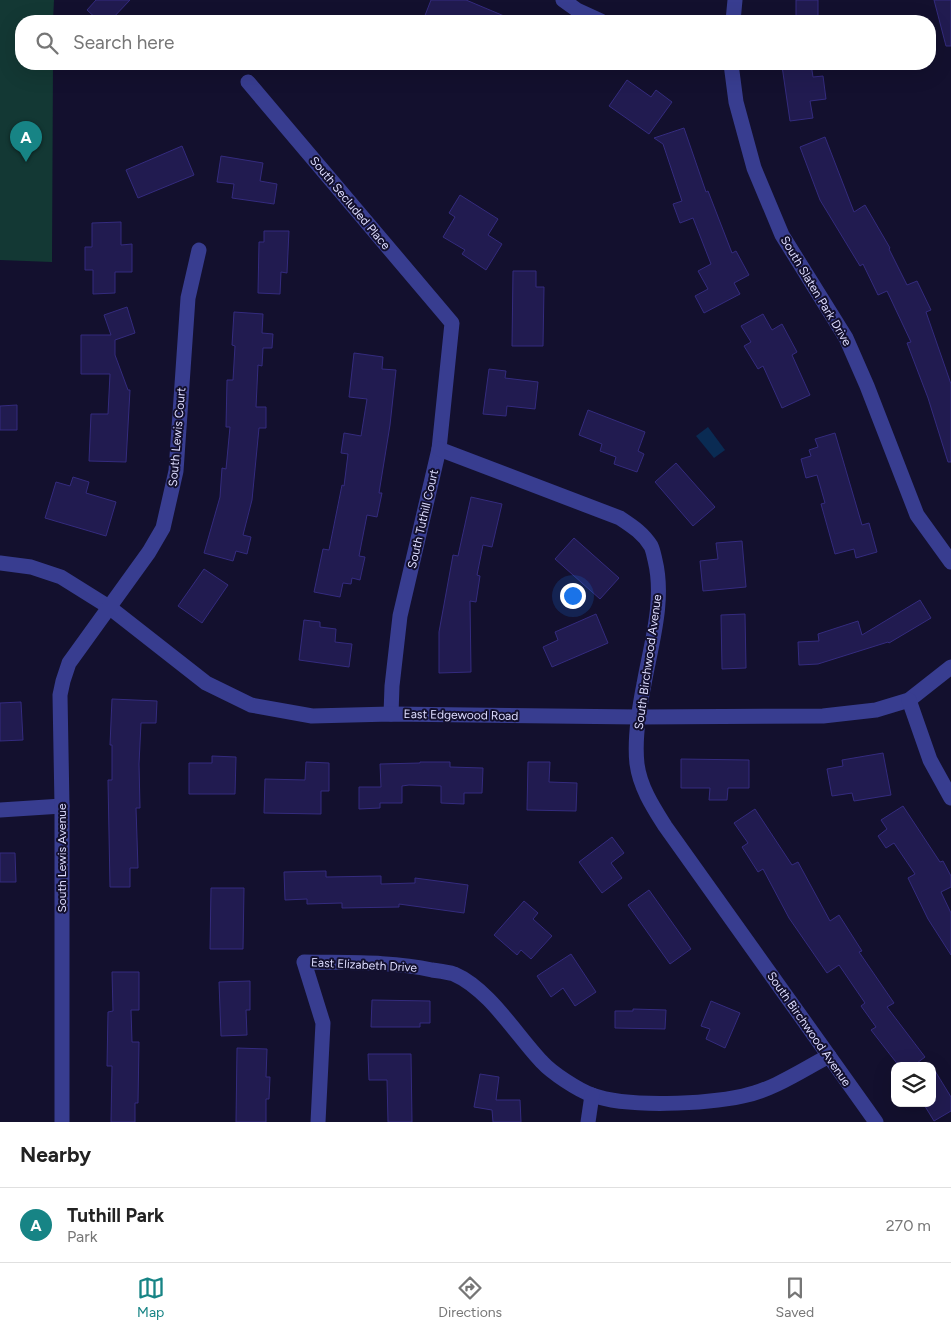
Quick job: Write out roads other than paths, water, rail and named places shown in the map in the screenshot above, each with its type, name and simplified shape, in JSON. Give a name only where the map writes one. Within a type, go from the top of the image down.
[{"type":"street","points":[[563,0],[588,15]]},
{"type":"street","points":[[733,15],[735,0]]},
{"type":"street","name":"South Slaten Park Drive","points":[[733,70],[736,102],[754,168],[782,235],[846,338],[867,386],[916,515],[951,562]]},
{"type":"street","name":"South Secluded Place","points":[[248,82],[452,323]]},
{"type":"street","name":"South Lewis Court","points":[[109,607],[149,552],[162,528],[170,499],[176,471],[188,298],[198,250]]},
{"type":"street","name":"South Tuthill Court","points":[[391,714],[392,686],[400,616],[439,449],[452,323]]},
{"type":"street","name":"South Birchwood Avenue","points":[[439,449],[620,518],[639,530],[652,547],[659,576],[658,607],[639,717],[637,764],[642,783],[651,804],[665,826],[876,1122]]},
{"type":"street","name":"East Edgewood Road","points":[[0,563],[31,567],[62,577],[109,607],[206,683],[251,705],[312,716],[391,714],[639,717],[823,716],[876,710],[909,700],[951,667]]},
{"type":"street","name":"South Lewis Avenue","points":[[62,1122],[60,695],[62,681],[70,663],[109,607]]},
{"type":"street","points":[[909,700],[930,760],[951,798]]},
{"type":"street","points":[[0,810],[62,806]]},
{"type":"street","name":"East Elizabeth Drive","points":[[318,1122],[323,1023],[304,962],[408,965],[454,974],[476,988],[497,1008],[543,1064],[592,1095],[627,1102],[667,1103],[744,1096],[775,1084],[829,1056]]},
{"type":"street","points":[[588,1122],[592,1095]]},
{"type":"water","points":[[708,427],[725,450],[714,458],[696,436]]},
{"type":"place","name":"Tuthill Park","points":[[26,162]]}]
